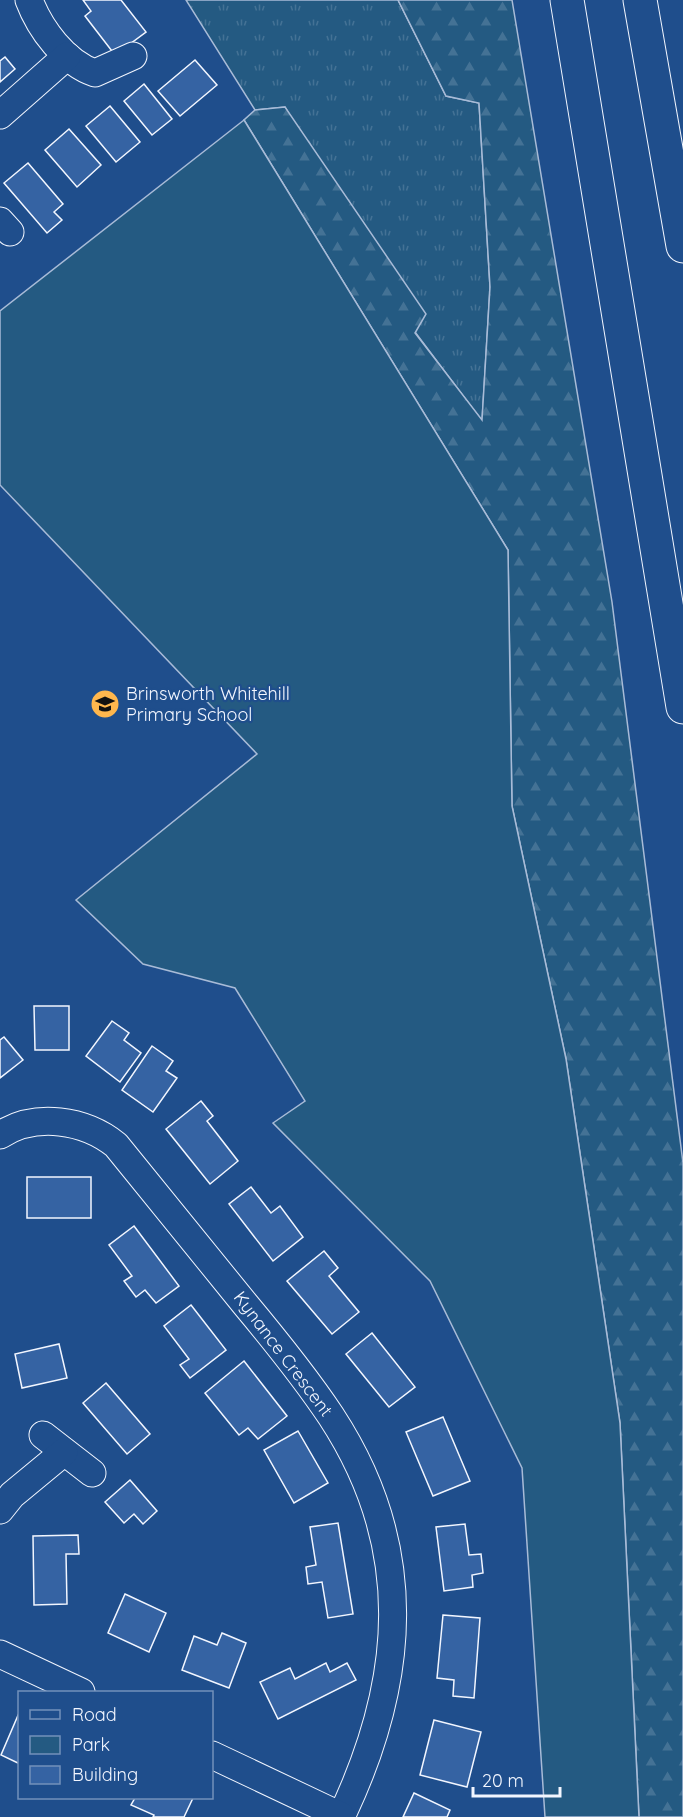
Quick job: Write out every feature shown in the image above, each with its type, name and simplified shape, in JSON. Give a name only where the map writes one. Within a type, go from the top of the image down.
[{"type":"highway","points":[[567,0],[683,707]]},
{"type":"highway","points":[[640,0],[683,246]]},
{"type":"street","points":[[30,0],[36,18],[67,56],[81,68],[95,73],[133,56]]},
{"type":"street","points":[[0,115],[67,56]]},
{"type":"street","name":"Kynance Crescent","points":[[0,1135],[26,1125],[47,1121],[86,1126],[102,1134],[116,1146],[293,1362],[332,1417],[362,1471],[391,1567],[394,1622],[388,1678],[376,1729],[361,1773],[341,1817]]},
{"type":"street","points":[[42,1435],[92,1473]]},
{"type":"street","points":[[0,1510],[12,1495],[64,1452]]},
{"type":"street","points":[[0,1654],[79,1691]]},
{"type":"street","points":[[213,1755],[341,1817]]},
{"type":"green space","points":[[186,0],[398,0],[446,96],[479,103],[490,287],[482,421],[415,332],[285,107],[255,110]]},
{"type":"green space","points":[[398,0],[512,0],[612,602],[683,1163],[683,1817],[639,1817],[620,1423],[566,1059],[512,806],[508,550],[244,120],[255,110],[285,107],[426,314],[415,333],[482,420],[490,287],[479,103],[446,96]]},
{"type":"green space","points":[[244,120],[508,550],[512,806],[566,1059],[620,1423],[639,1817],[545,1817],[522,1468],[430,1281],[273,1123],[305,1101],[235,988],[143,964],[76,900],[257,754],[0,485],[0,311]]},
{"type":"building","points":[[83,0],[121,0],[146,32],[115,55],[85,16],[91,11]]},
{"type":"building","points":[[5,57],[15,69],[0,82],[0,61]]},
{"type":"building","points":[[195,60],[217,85],[180,116],[158,91]]},
{"type":"building","points":[[144,84],[172,119],[152,135],[124,101]]},
{"type":"building","points":[[110,106],[140,142],[116,162],[86,126]]},
{"type":"building","points":[[69,129],[101,165],[77,187],[45,150]]},
{"type":"building","points":[[28,163],[63,204],[54,212],[62,220],[47,233],[4,183]]},
{"type":"building","points":[[34,1006],[69,1006],[69,1050],[35,1050]]},
{"type":"building","points":[[112,1021],[129,1033],[124,1040],[141,1053],[120,1082],[86,1056]]},
{"type":"building","points":[[4,1037],[23,1060],[0,1078],[0,1040]]},
{"type":"building","points":[[152,1046],[173,1061],[166,1071],[177,1078],[153,1112],[122,1090]]},
{"type":"building","points":[[201,1101],[213,1116],[207,1121],[238,1161],[210,1184],[166,1129]]},
{"type":"building","points":[[27,1177],[91,1177],[91,1218],[27,1218]]},
{"type":"building","points":[[251,1187],[271,1213],[280,1206],[303,1237],[273,1261],[229,1204]]},
{"type":"building","points":[[134,1226],[179,1286],[156,1303],[145,1290],[136,1297],[124,1281],[132,1276],[109,1245]]},
{"type":"building","points":[[324,1251],[338,1268],[329,1276],[359,1312],[332,1334],[287,1281]]},
{"type":"building","points":[[191,1305],[226,1350],[190,1378],[180,1365],[189,1359],[164,1326]]},
{"type":"building","points":[[372,1333],[415,1387],[389,1407],[346,1354]]},
{"type":"building","points":[[59,1344],[67,1378],[22,1388],[15,1354]]},
{"type":"building","points":[[244,1361],[287,1416],[258,1439],[248,1428],[239,1435],[205,1393]]},
{"type":"building","points":[[106,1383],[150,1434],[127,1454],[83,1403]]},
{"type":"building","points":[[443,1417],[470,1481],[433,1496],[406,1432]]},
{"type":"building","points":[[298,1431],[328,1483],[294,1503],[264,1450]]},
{"type":"building","points":[[130,1480],[157,1511],[143,1524],[134,1514],[124,1523],[105,1502]]},
{"type":"building","points":[[338,1523],[353,1614],[328,1618],[322,1582],[308,1584],[306,1567],[316,1565],[310,1527]]},
{"type":"building","points":[[465,1524],[469,1555],[481,1554],[483,1573],[472,1575],[473,1587],[444,1591],[436,1527]]},
{"type":"building","points":[[78,1535],[79,1554],[66,1554],[67,1604],[34,1605],[33,1536]]},
{"type":"building","points":[[125,1594],[166,1613],[149,1652],[108,1633]]},
{"type":"building","points":[[443,1615],[480,1618],[474,1698],[453,1696],[454,1680],[437,1678]]},
{"type":"building","points":[[222,1633],[246,1643],[229,1688],[182,1670],[194,1636],[217,1645]]},
{"type":"building","points":[[326,1663],[330,1672],[347,1663],[356,1680],[278,1719],[260,1682],[290,1668],[295,1679]]},
{"type":"building","points":[[18,1715],[18,1763],[1,1755]]},
{"type":"building","points":[[434,1720],[481,1732],[467,1787],[420,1775]]},
{"type":"building","points":[[414,1793],[450,1810],[447,1817],[403,1817]]},
{"type":"building","points":[[134,1799],[193,1799],[184,1817],[153,1817],[154,1815],[131,1805]]},
{"type":"place","name":"Brinsworth Whitehill Primary School","points":[[105,704]]}]
